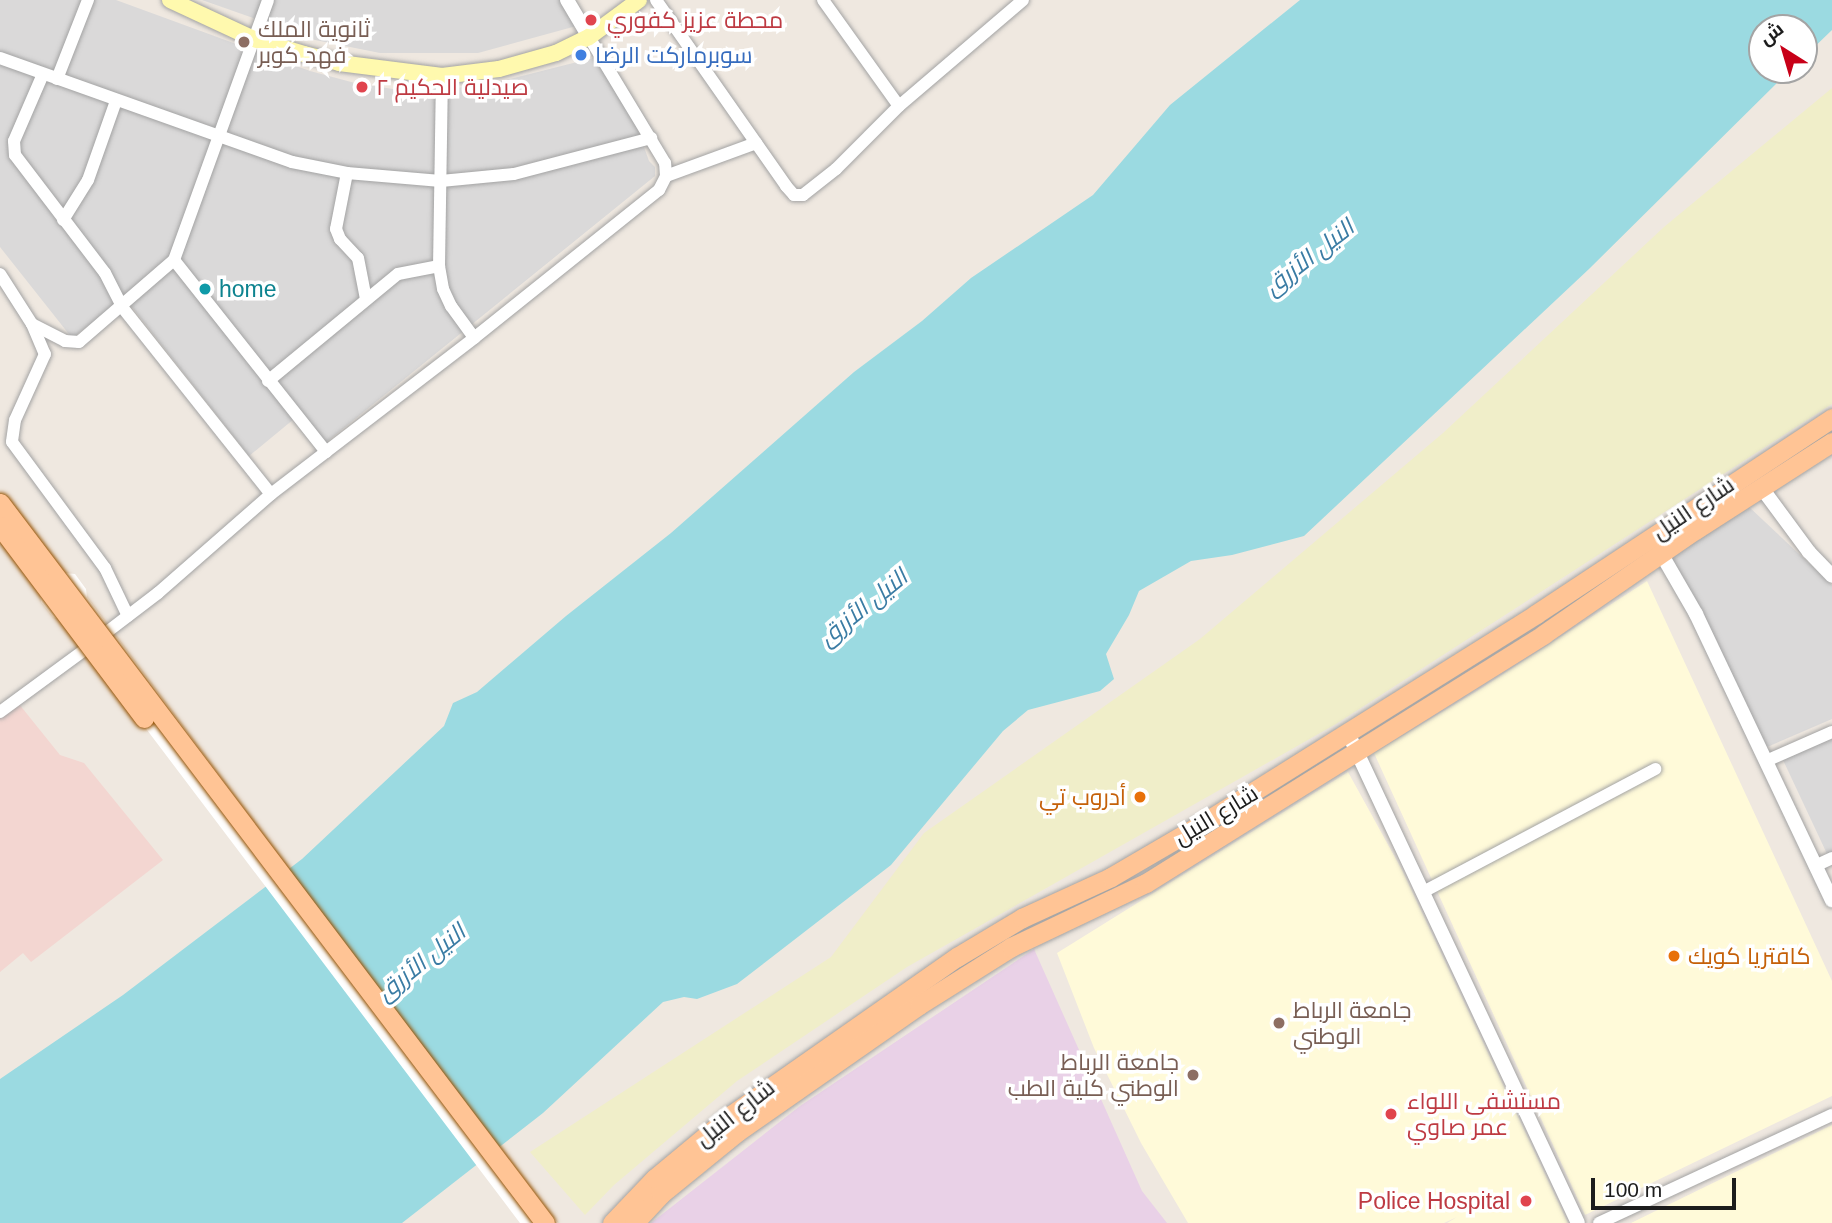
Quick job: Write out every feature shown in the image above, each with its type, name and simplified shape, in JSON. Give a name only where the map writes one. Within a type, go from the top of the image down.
[{"type":"main road","points":[[170,0],[254,39],[339,62],[442,76],[519,65],[556,53],[589,37],[639,0]]},
{"type":"main road","name":"شارع النيل","points":[[612,1223],[645,1187],[731,1115],[948,963],[1022,918],[1111,877],[1348,733],[1536,614],[1832,418]]},
{"type":"main road","name":"شارع النيل","points":[[634,1223],[661,1194],[737,1132],[919,1005],[1011,947],[1146,883],[1544,634],[1832,442]]},
{"type":"main road","points":[[0,503],[545,1223]]},
{"type":"main road","points":[[0,526],[531,1223]]},
{"type":"street","points":[[57,79],[88,0]]},
{"type":"street","points":[[32,324],[65,341],[79,342],[174,260],[221,138],[268,0]]},
{"type":"street","points":[[107,632],[271,494],[474,338],[645,204],[659,190],[666,176],[664,163],[567,0]]},
{"type":"street","points":[[656,0],[794,195],[803,195],[836,169],[899,106],[1023,0]]},
{"type":"street","points":[[823,0],[899,106]]},
{"type":"street","points":[[0,58],[292,162],[347,173],[441,181],[514,174],[651,138]]},
{"type":"street","points":[[43,74],[12,148],[105,272],[122,307],[271,494]]},
{"type":"street","points":[[442,76],[439,266],[443,289],[451,306],[474,338]]},
{"type":"street","points":[[64,220],[88,180],[116,101]]},
{"type":"street","points":[[666,176],[756,143]]},
{"type":"street","points":[[347,173],[336,229],[340,239],[358,258],[366,299]]},
{"type":"street","points":[[174,260],[326,452]]},
{"type":"street","points":[[268,381],[398,274],[439,266]]},
{"type":"street","points":[[0,274],[32,324],[45,354],[15,420],[12,442],[104,568],[128,616]]},
{"type":"street","points":[[1761,487],[1809,552],[1832,576]]},
{"type":"street","points":[[1662,555],[1696,614],[1832,900]]},
{"type":"street","points":[[0,712],[83,651]]},
{"type":"street","points":[[1766,761],[1832,732]]},
{"type":"street","points":[[1348,733],[1578,1223]]},
{"type":"street","points":[[1423,892],[1655,769]]},
{"type":"street","points":[[1815,866],[1832,858]]},
{"type":"street","points":[[1599,1223],[1832,1115]]},
{"type":"shaded area","points":[[0,0],[116,0],[310,71],[355,83],[418,93],[494,83],[597,57],[636,125],[649,161],[655,167],[655,176],[324,444],[300,414],[249,456],[125,298],[72,338],[0,247]]},
{"type":"shaded area","points":[[202,0],[565,0],[580,25],[478,53],[380,53],[315,40]]},
{"type":"shaded area","points":[[1832,88],[1832,404],[1336,724],[907,967],[737,1081],[614,1185],[585,1215],[530,1152],[831,957],[924,833],[1200,639],[1443,433],[1664,227]]},
{"type":"shaded area","points":[[1747,505],[1832,585],[1832,719],[1767,747],[1666,562]]},
{"type":"shaded area","points":[[1647,581],[1832,981],[1832,1096],[1585,1215],[1374,753],[1477,691]]},
{"type":"shaded area","points":[[19,704],[60,755],[84,763],[163,860],[31,962],[23,953],[0,972],[0,718]]},
{"type":"shaded area","points":[[1832,738],[1832,854],[1828,856],[1783,760]]},
{"type":"shaded area","name":"جامعة الرباط الوطني","points":[[1348,772],[1402,870],[1568,1223],[1447,1223],[1457,1217],[1444,1223],[1188,1223],[1141,1143],[1094,1048],[1057,953]]},
{"type":"shaded area","points":[[1034,949],[1142,1191],[1167,1223],[651,1223],[800,1106]]},
{"type":"shaded area","points":[[1832,1125],[1832,1223],[1631,1223]]},
{"type":"water","name":"النيل الأزرق","points":[[1300,0],[1832,0],[1832,30],[1818,44],[1818,14],[1748,14],[1748,84],[1776,84],[1589,269],[1304,536],[1232,555],[1191,561],[1139,591],[1129,615],[1106,654],[1114,679],[1100,691],[1028,710],[1003,731],[891,865],[737,984],[697,999],[684,997],[663,1002],[543,1113],[402,1223],[0,1223],[0,1079],[123,995],[302,859],[444,726],[453,703],[477,692],[566,616],[671,533],[854,372],[922,321],[971,278],[1093,195],[1170,105]]},
{"type":"pier","points":[[65,573],[75,574],[86,589],[87,597],[348,949],[558,1223],[520,1223],[141,722],[59,619],[53,617],[41,602],[40,592]]},
{"type":"place","name":"محطة عزيز كفوري","points":[[591,20]]},
{"type":"place","name":"ثانوية الملك فهد كوبر","points":[[244,42]]},
{"type":"place","name":"سوبرماركت الرضا","points":[[581,55]]},
{"type":"place","name":"صيدلية الحكيم ٢","points":[[362,87]]},
{"type":"place","name":"home","points":[[205,289]]},
{"type":"place","name":"أدروب تي","points":[[1140,797]]},
{"type":"place","name":"كافتريا كويك","points":[[1674,956]]},
{"type":"place","name":"جامعة الرباط الوطني","points":[[1279,1023]]},
{"type":"place","name":"جامعة الرباط الوطني كلية الطب","points":[[1193,1075]]},
{"type":"place","name":"مستشفى اللواء عمر صاوي","points":[[1391,1114]]},
{"type":"place","name":"Police Hospital","points":[[1526,1201]]}]
